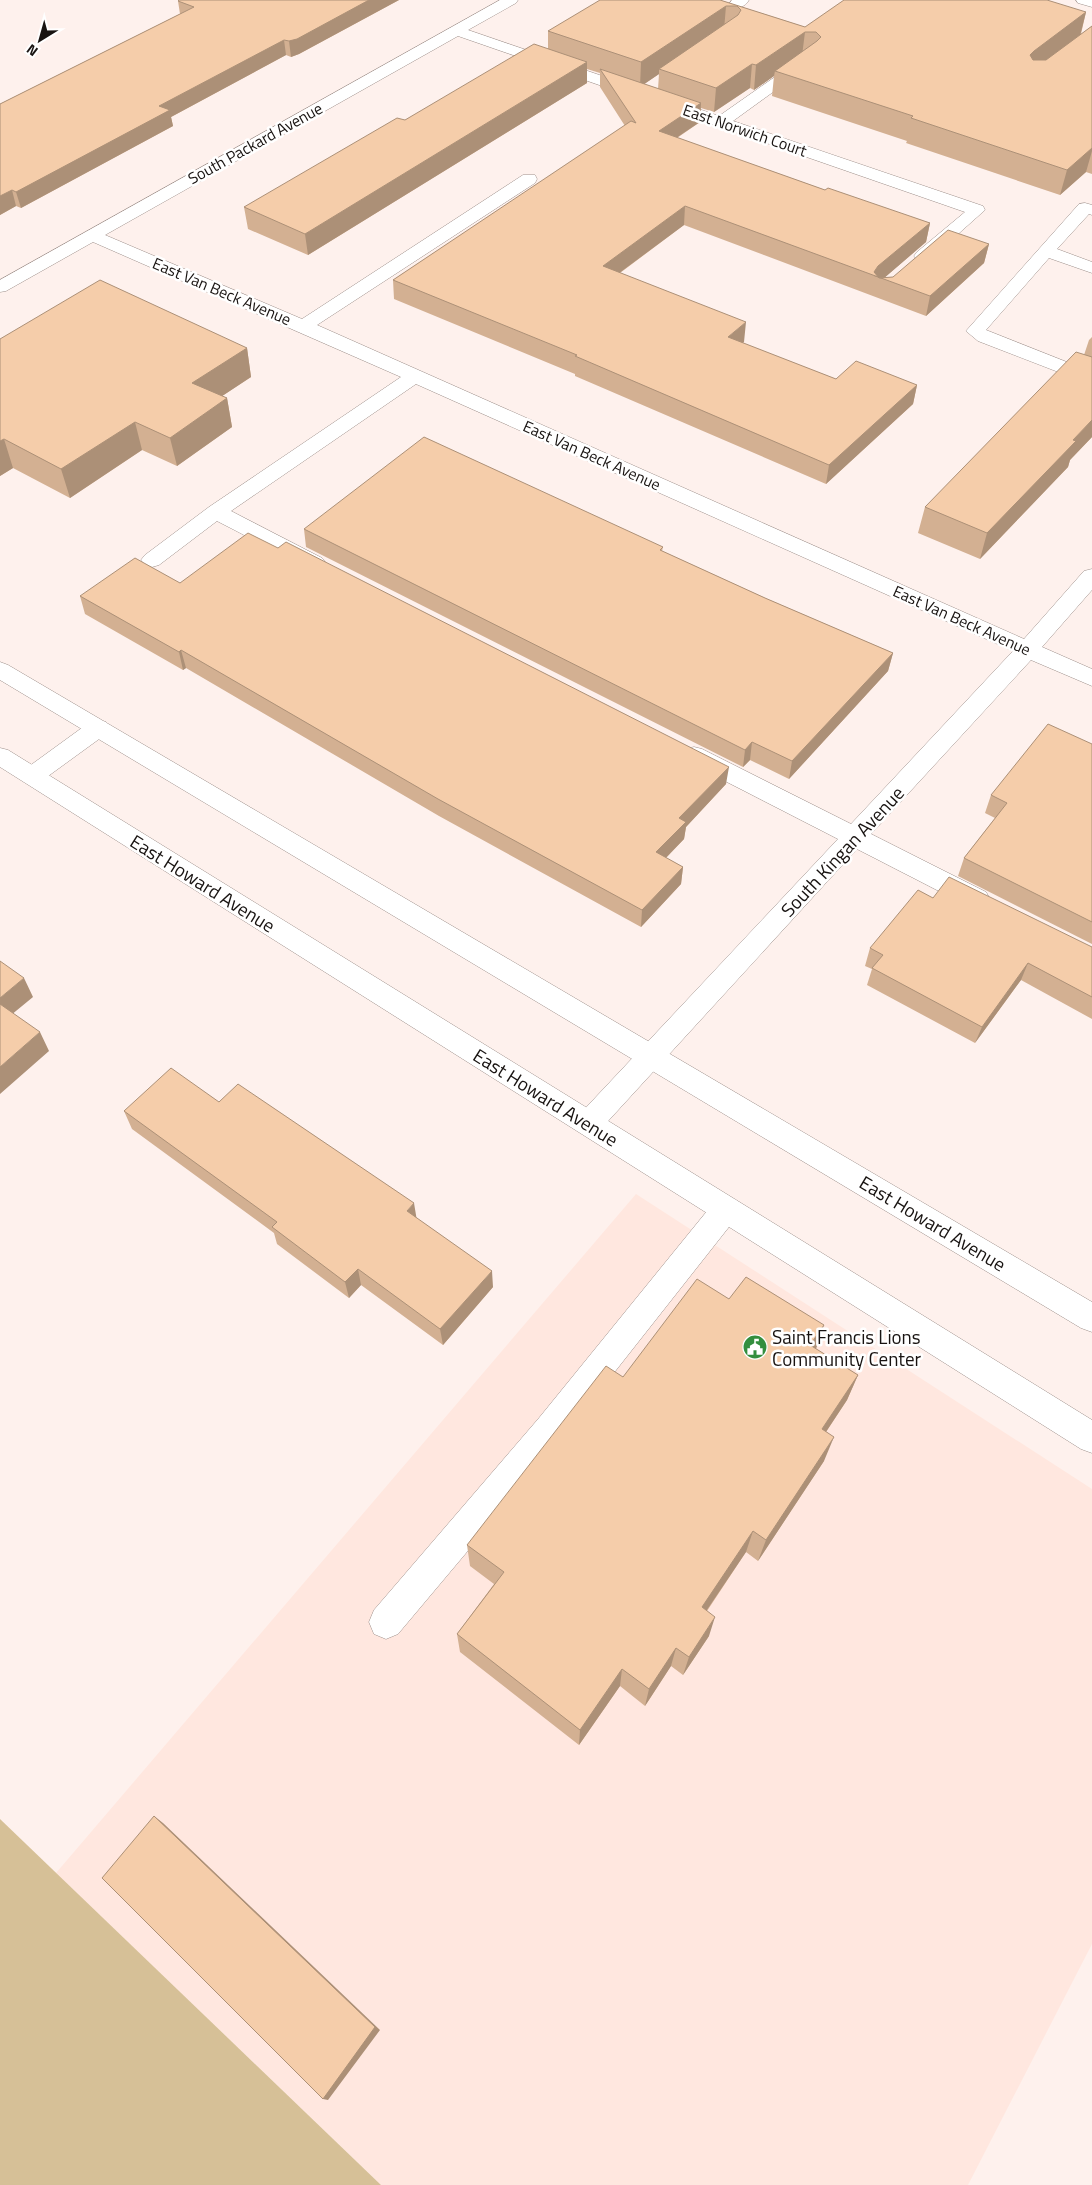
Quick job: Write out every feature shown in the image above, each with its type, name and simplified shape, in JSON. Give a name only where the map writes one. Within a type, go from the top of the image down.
[{"type":"street","name":"South Packard Avenue","points":[[0,287],[91,234],[511,0]]},
{"type":"street","points":[[1083,0],[1092,3]]},
{"type":"street","name":"East Norwich Court","points":[[457,31],[977,210],[911,266]]},
{"type":"street","points":[[721,122],[808,61]]},
{"type":"street","points":[[642,95],[658,84]]},
{"type":"street","points":[[303,326],[529,179]]},
{"type":"street","points":[[1092,210],[1086,208],[976,331],[985,337],[1092,379]]},
{"type":"street","name":"East Van Beck Avenue","points":[[91,234],[303,326],[1092,678]]},
{"type":"street","points":[[1048,252],[1092,268]]},
{"type":"street","points":[[152,560],[216,512],[415,376]]},
{"type":"street","points":[[216,512],[331,570]]},
{"type":"street","name":"South Kingan Avenue","points":[[589,1123],[1028,650],[1092,576]]},
{"type":"street","name":"East Howard Avenue","points":[[0,670],[652,1055],[1092,1318]]},
{"type":"street","points":[[32,776],[98,728]]},
{"type":"street","points":[[673,745],[997,910]]},
{"type":"street","name":"East Howard Avenue","points":[[0,756],[1092,1438]]},
{"type":"street","points":[[386,1622],[550,1429],[726,1209]]},
{"type":"shaded area","points":[[636,1194],[1092,1489],[1092,1944],[968,2185],[381,2185],[56,1873]]},
{"type":"shaded area","points":[[0,1819],[381,2185],[0,2185]]},
{"type":"building","points":[[179,0],[369,0],[297,39],[284,40],[159,106],[170,110],[16,192],[12,190],[0,196],[0,104],[194,7]]},
{"type":"building","points":[[600,0],[720,0],[805,27],[844,0],[1047,0],[1086,12],[1034,51],[1030,55],[1033,60],[1046,60],[1092,26],[1092,148],[1067,170],[911,118],[913,116],[775,71],[817,41],[821,37],[816,32],[805,32],[756,65],[752,64],[716,88],[659,69],[738,15],[741,10],[737,6],[726,6],[641,62],[548,31]]},
{"type":"building","points":[[534,44],[587,62],[305,234],[244,207],[397,118],[405,120]]},
{"type":"building","points":[[600,69],[701,103],[659,131],[825,190],[828,188],[930,223],[878,266],[874,272],[878,277],[685,206],[603,266],[746,322],[728,337],[836,379],[856,361],[917,385],[829,465],[575,356],[577,355],[393,280],[631,121],[636,123]]},
{"type":"building","points":[[948,230],[989,244],[930,296],[881,278],[893,277]]},
{"type":"building","points":[[100,280],[247,348],[192,383],[227,398],[170,438],[135,422],[61,469],[4,439],[0,441],[0,339]]},
{"type":"building","points":[[1076,352],[1092,357],[1092,420],[1073,440],[1076,441],[987,533],[925,507]]},
{"type":"building","points":[[424,437],[663,547],[660,550],[893,653],[792,761],[752,742],[745,750],[304,529]]},
{"type":"building","points":[[248,533],[278,548],[286,542],[729,767],[679,818],[686,822],[656,852],[683,867],[642,910],[438,799],[181,650],[179,652],[80,596],[135,558],[180,583]]},
{"type":"building","points":[[1048,724],[1092,744],[1092,922],[964,858],[1007,803],[991,795]]},
{"type":"building","points":[[949,877],[1092,947],[1092,997],[1028,963],[982,1027],[872,968],[883,955],[870,948],[918,890],[933,898]]},
{"type":"building","points":[[0,961],[24,978],[0,998]]},
{"type":"building","points":[[0,1004],[40,1032],[0,1067]]},
{"type":"building","points":[[171,1068],[219,1102],[238,1084],[414,1203],[407,1211],[492,1271],[440,1329],[358,1269],[345,1282],[272,1227],[277,1222],[124,1111]]},
{"type":"building","points":[[746,1277],[824,1325],[810,1345],[858,1375],[822,1429],[834,1437],[766,1540],[753,1531],[702,1607],[715,1617],[689,1657],[676,1648],[649,1689],[622,1669],[580,1730],[457,1634],[504,1572],[467,1545],[606,1366],[623,1377],[697,1279],[729,1299]]},
{"type":"building","points":[[154,1816],[375,2027],[323,2099],[102,1878]]},
{"type":"place","name":"Saint Francis Lions Community Center","points":[[755,1347]]}]
